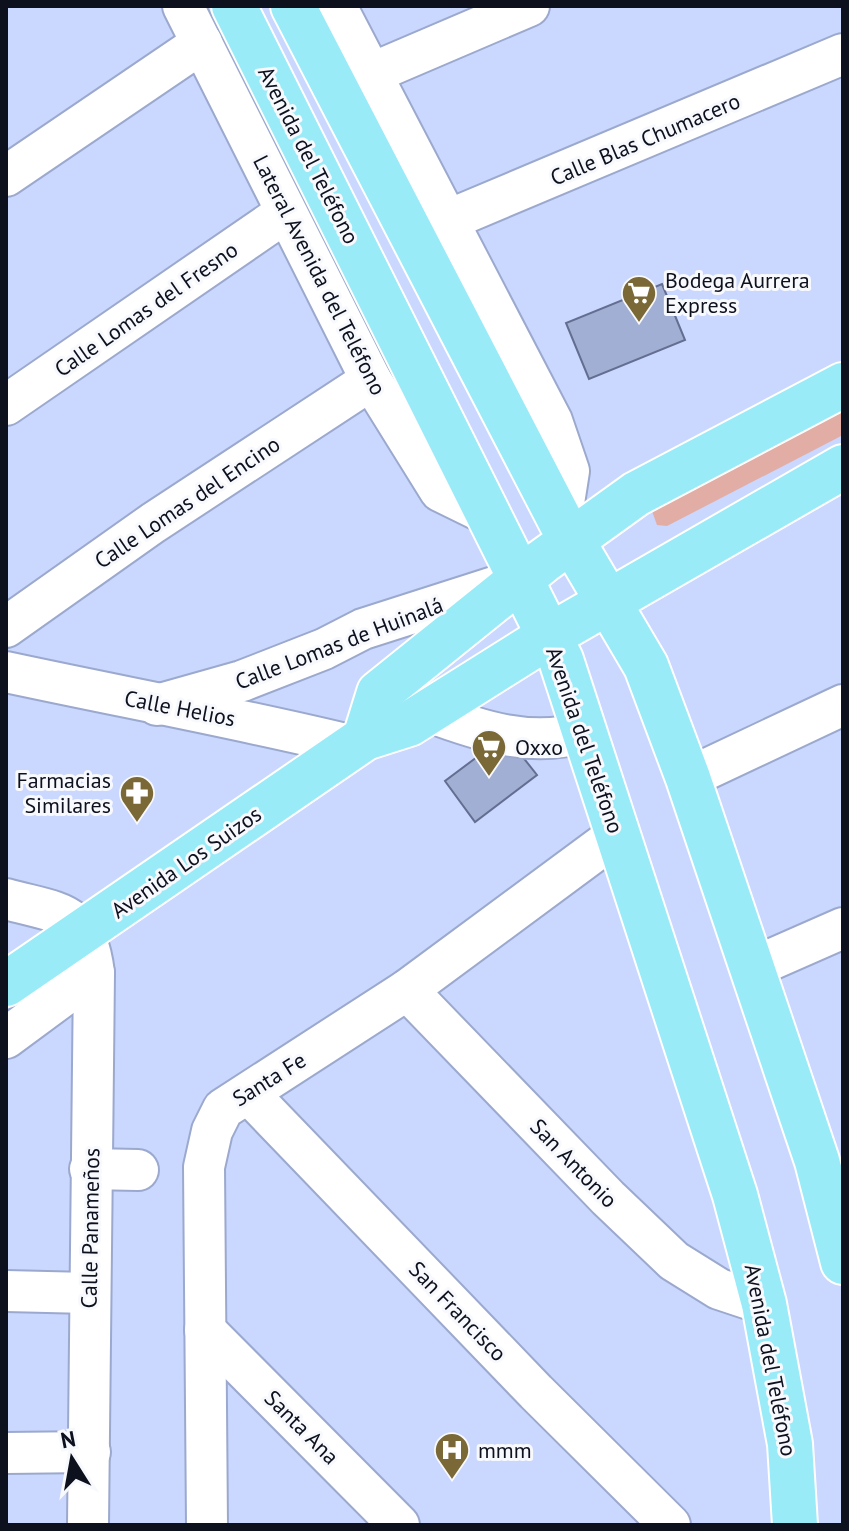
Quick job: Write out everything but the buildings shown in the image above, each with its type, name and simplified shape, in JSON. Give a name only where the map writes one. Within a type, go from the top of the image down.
[{"type":"main road","name":"Avenida del Teléfono","points":[[234,6],[489,515],[549,551],[579,619],[561,660],[735,1195],[764,1304],[790,1444],[795,1525]]},
{"type":"main road","name":"Avenida del Teléfono","points":[[316,10],[579,619],[646,666],[688,778],[752,968],[830,1157],[843,1262]]},
{"type":"main road","points":[[359,742],[379,693],[549,551],[636,494],[843,385]]},
{"type":"main road","name":"Avenida Los Suizos","points":[[6,984],[89,952],[359,742],[409,724],[579,619],[843,467]]},
{"type":"street","name":"Lateral Avenida del Teléfono","points":[[183,6],[371,380],[440,491],[489,515]]},
{"type":"street","points":[[370,74],[529,6]]},
{"type":"street","points":[[316,10],[370,74],[552,421],[569,471],[549,551]]},
{"type":"street","points":[[6,176],[202,43]]},
{"type":"street","name":"Calle Blas Chumacero","points":[[446,221],[843,54]]},
{"type":"street","points":[[251,140],[291,119]]},
{"type":"street","name":"Calle Lomas del Fresno","points":[[6,405],[285,213]]},
{"type":"street","name":"Calle Lomas del Encino","points":[[6,627],[153,523],[371,380]]},
{"type":"street","name":"Calle Lomas de Huinalá","points":[[157,705],[242,681],[324,649],[363,629],[549,551]]},
{"type":"street","name":"Calle Helios","points":[[6,672],[157,705],[359,742]]},
{"type":"street","points":[[688,778],[843,705]]},
{"type":"street","points":[[429,712],[479,731],[529,739],[561,739],[585,732]]},
{"type":"street","name":"Santa Fe","points":[[207,1525],[204,1167],[212,1131],[223,1109],[407,990],[618,834]]},
{"type":"street","points":[[6,899],[71,919],[89,952],[6,1038]]},
{"type":"street","points":[[752,968],[843,928]]},
{"type":"street","name":"Calle Panameños","points":[[88,1525],[89,952]]},
{"type":"street","name":"San Antonio","points":[[407,990],[608,1198],[674,1261],[719,1289],[764,1304]]},
{"type":"street","name":"San Francisco","points":[[249,1094],[524,1381],[670,1525]]},
{"type":"street","points":[[90,1169],[138,1170]]},
{"type":"street","points":[[6,1291],[88,1293]]},
{"type":"street","name":"Santa Ana","points":[[205,1330],[399,1525]]},
{"type":"street","points":[[6,1453],[90,1452]]},
{"type":"shaded area","points":[[843,408],[843,435],[667,526],[657,525],[652,511],[659,504]]},
{"type":"place","name":"Bodega Aurrera Express","points":[[639,324]]},
{"type":"place","name":"Oxxo","points":[[489,778]]},
{"type":"place","name":"Farmacias Similares","points":[[137,824]]},
{"type":"place","name":"mmm","points":[[452,1481]]}]
